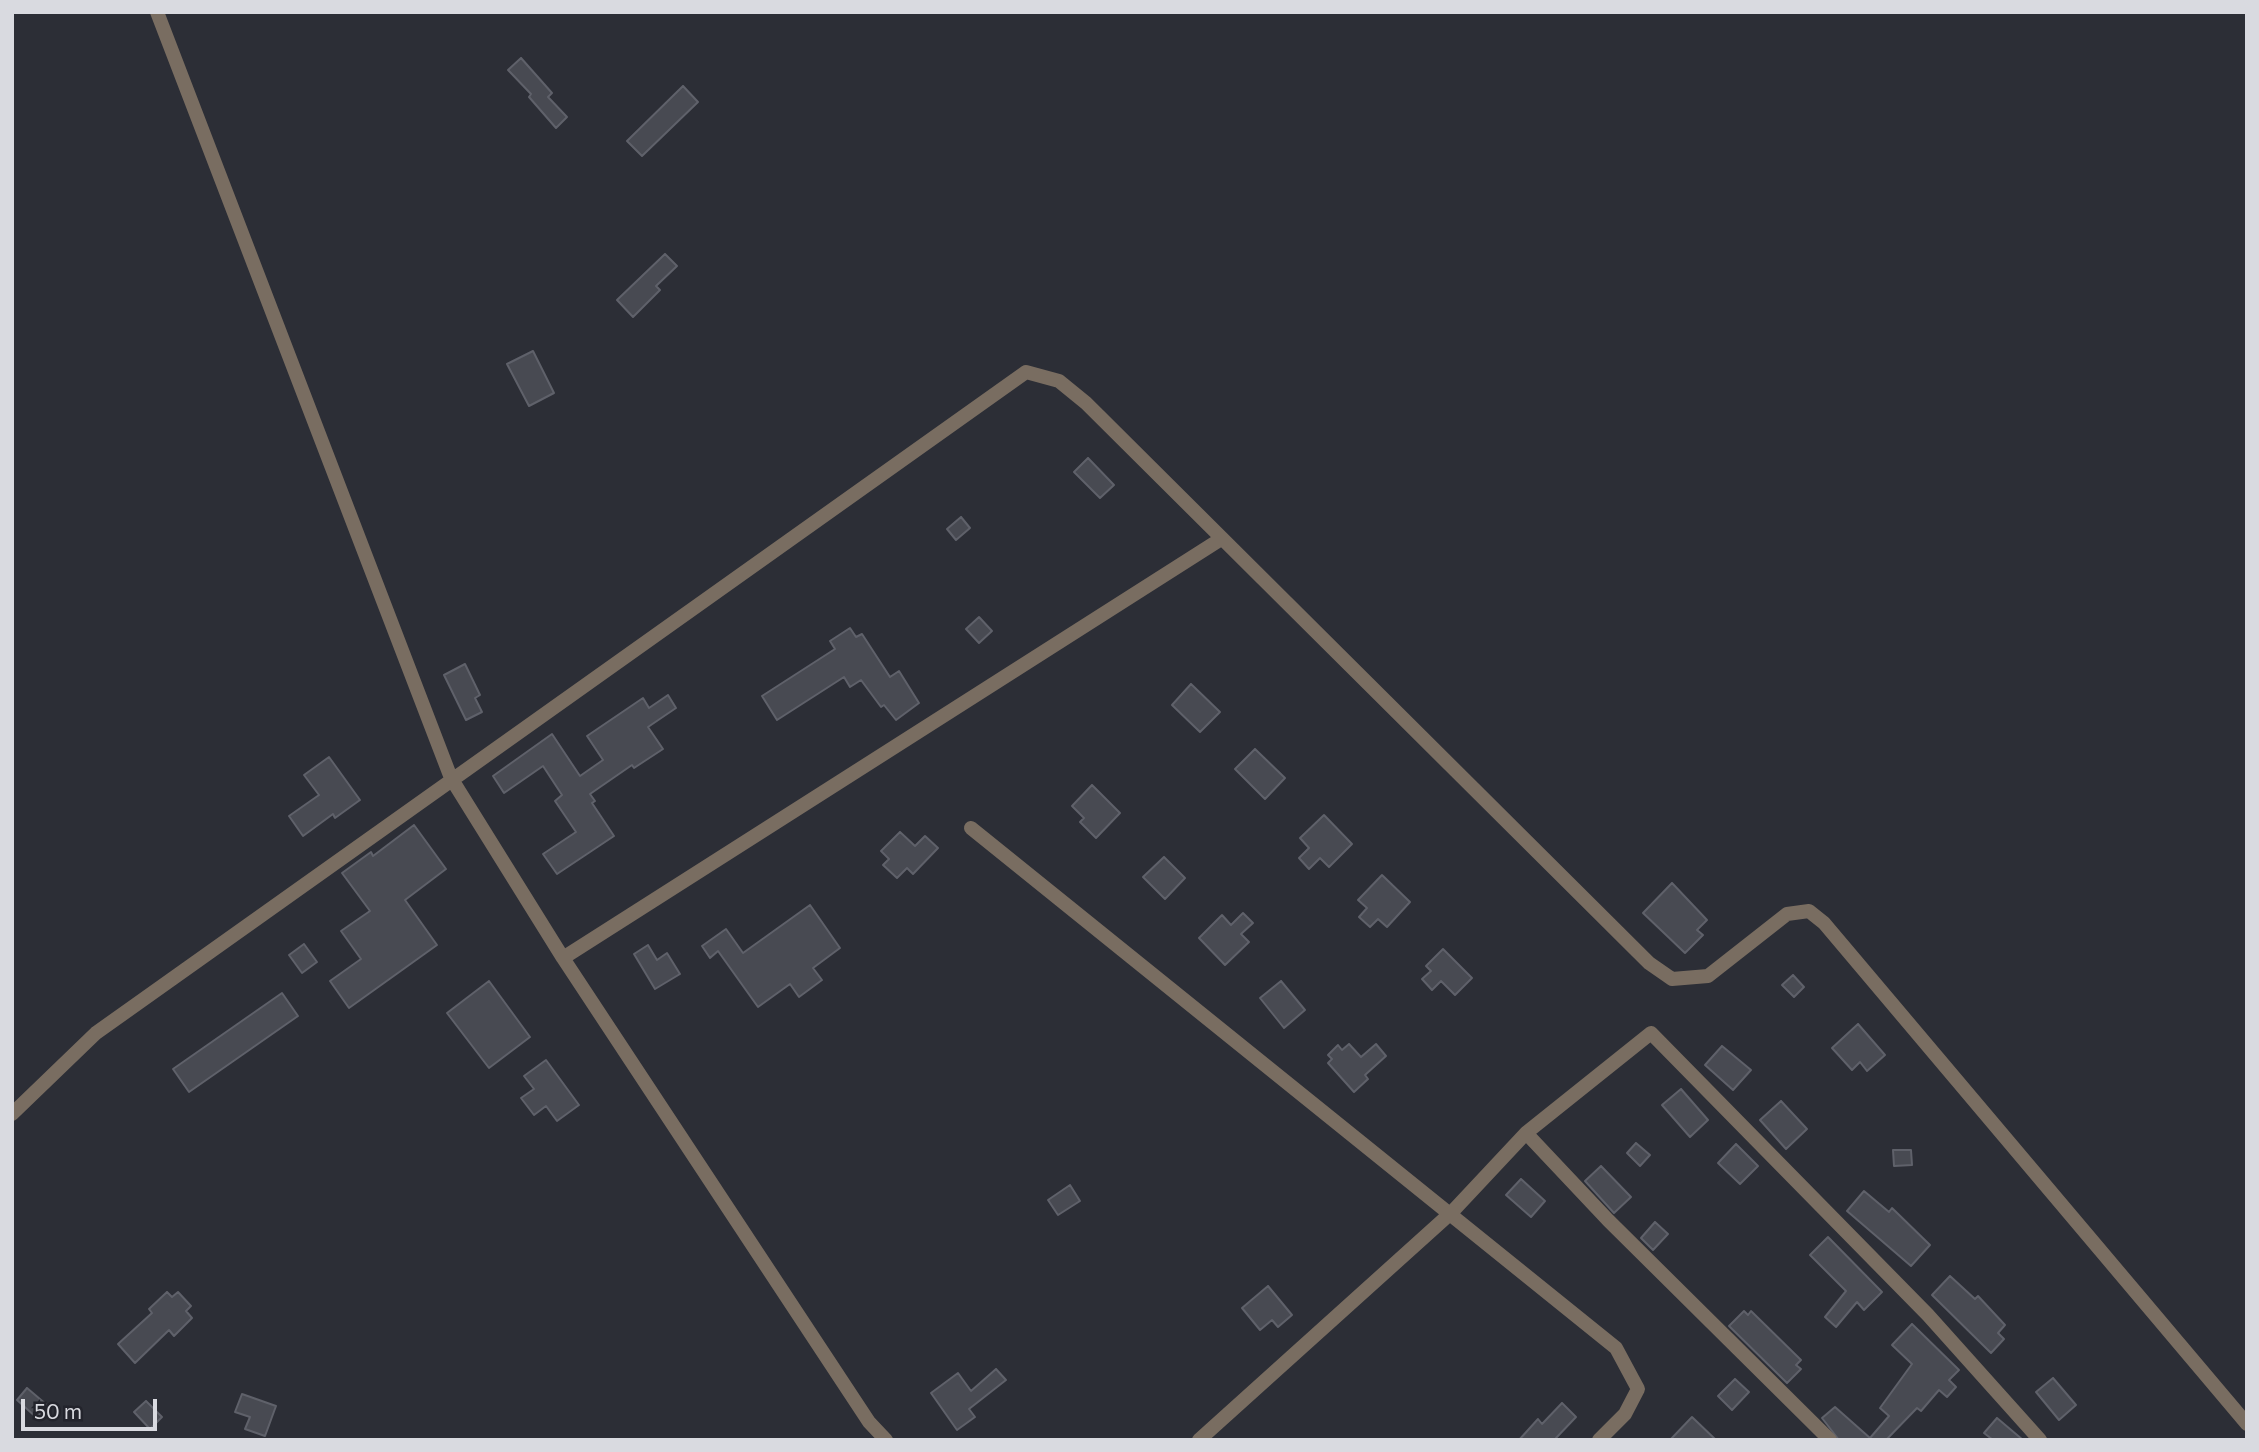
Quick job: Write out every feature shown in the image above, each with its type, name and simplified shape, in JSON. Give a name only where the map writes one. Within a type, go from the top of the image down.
[{"type":"street","points":[[157,12],[451,778],[563,958],[869,1422],[886,1440]]},
{"type":"street","points":[[12,1114],[96,1033],[451,778],[1026,372],[1059,382],[1086,403],[1649,964],[1672,979],[1708,976],[1787,914],[1810,911],[1824,923],[2247,1424]]},
{"type":"street","points":[[563,958],[1221,539]]},
{"type":"street","points":[[971,828],[1452,1212],[1616,1348],[1638,1389],[1625,1414],[1599,1440]]},
{"type":"street","points":[[1199,1440],[1452,1212],[1526,1133],[1651,1033],[1928,1315],[2040,1440]]},
{"type":"street","points":[[1526,1133],[1608,1220],[1830,1440]]},
{"type":"building","points":[[521,58],[552,93],[548,97],[567,117],[556,128],[529,97],[531,94],[508,70]]},
{"type":"building","points":[[683,86],[698,102],[642,156],[627,141]]},
{"type":"building","points":[[665,254],[677,266],[656,286],[660,290],[633,317],[617,300]]},
{"type":"building","points":[[533,351],[554,393],[529,406],[507,364]]},
{"type":"building","points":[[1088,458],[1114,485],[1100,498],[1074,472]]},
{"type":"building","points":[[961,517],[970,528],[956,540],[947,529]]},
{"type":"building","points":[[979,617],[992,631],[979,643],[966,629]]},
{"type":"building","points":[[850,628],[856,637],[862,634],[890,677],[899,671],[919,703],[896,720],[884,705],[881,707],[861,680],[850,687],[844,677],[777,720],[762,696],[835,649],[830,641]]},
{"type":"building","points":[[465,664],[480,695],[475,698],[482,712],[466,720],[444,675]]},
{"type":"building","points":[[1191,684],[1220,712],[1200,732],[1172,705]]},
{"type":"building","points":[[668,695],[676,708],[648,727],[663,749],[634,768],[632,765],[590,794],[595,801],[592,803],[614,836],[557,874],[543,854],[576,832],[555,801],[562,795],[543,766],[504,793],[493,776],[552,734],[580,776],[603,760],[587,736],[643,698],[649,708]]},
{"type":"building","points":[[1255,749],[1285,778],[1265,799],[1235,769]]},
{"type":"building","points":[[329,757],[360,800],[335,818],[333,814],[303,836],[289,816],[319,795],[304,775]]},
{"type":"building","points":[[1092,785],[1120,813],[1096,838],[1080,822],[1084,818],[1072,806]]},
{"type":"building","points":[[1324,815],[1352,844],[1329,867],[1320,858],[1309,869],[1299,858],[1309,848],[1300,838]]},
{"type":"building","points":[[414,825],[446,869],[405,900],[437,945],[349,1008],[330,981],[361,959],[341,931],[370,911],[342,873],[371,852],[373,856]]},
{"type":"building","points":[[900,832],[915,846],[925,836],[938,848],[913,874],[907,868],[897,878],[883,865],[889,859],[881,851]]},
{"type":"building","points":[[1164,857],[1185,878],[1165,899],[1143,877]]},
{"type":"building","points":[[1382,875],[1410,902],[1387,927],[1378,919],[1370,927],[1359,917],[1367,908],[1358,900]]},
{"type":"building","points":[[1672,883],[1707,920],[1697,930],[1703,935],[1685,953],[1643,913]]},
{"type":"building","points":[[810,905],[840,948],[813,968],[822,980],[799,997],[790,984],[758,1007],[718,951],[710,958],[702,946],[726,929],[743,953]]},
{"type":"building","points":[[1243,913],[1253,923],[1241,934],[1249,942],[1225,965],[1199,938],[1222,915],[1231,925]]},
{"type":"building","points":[[304,944],[317,962],[302,973],[289,955]]},
{"type":"building","points":[[648,945],[657,960],[667,953],[680,974],[655,989],[634,954]]},
{"type":"building","points":[[1443,949],[1472,978],[1455,995],[1441,981],[1432,990],[1422,979],[1431,971],[1426,966]]},
{"type":"building","points":[[1793,975],[1804,987],[1794,997],[1782,985]]},
{"type":"building","points":[[489,981],[530,1037],[489,1068],[447,1013]]},
{"type":"building","points":[[1281,981],[1305,1010],[1284,1028],[1260,998]]},
{"type":"building","points":[[282,993],[298,1016],[189,1092],[173,1069]]},
{"type":"building","points":[[1858,1024],[1885,1055],[1867,1071],[1860,1062],[1852,1070],[1832,1048]]},
{"type":"building","points":[[1349,1044],[1361,1057],[1376,1044],[1386,1056],[1365,1075],[1368,1079],[1354,1092],[1328,1063],[1332,1059],[1328,1055],[1338,1045],[1342,1050]]},
{"type":"building","points":[[1722,1046],[1751,1070],[1733,1090],[1705,1065]]},
{"type":"building","points":[[546,1060],[579,1105],[557,1121],[546,1106],[534,1115],[521,1098],[534,1089],[524,1076]]},
{"type":"building","points":[[1681,1089],[1708,1120],[1690,1137],[1662,1105]]},
{"type":"building","points":[[1781,1101],[1807,1129],[1786,1149],[1760,1120]]},
{"type":"building","points":[[1636,1143],[1650,1155],[1640,1166],[1627,1153]]},
{"type":"building","points":[[1736,1144],[1758,1166],[1740,1184],[1718,1163]]},
{"type":"building","points":[[1893,1150],[1911,1150],[1912,1165],[1894,1166]]},
{"type":"building","points":[[1601,1166],[1631,1197],[1614,1213],[1585,1181]]},
{"type":"building","points":[[1521,1179],[1545,1201],[1531,1217],[1506,1195]]},
{"type":"building","points":[[1070,1185],[1080,1201],[1058,1215],[1048,1200]]},
{"type":"building","points":[[1864,1191],[1889,1212],[1892,1208],[1930,1245],[1911,1266],[1847,1211]]},
{"type":"building","points":[[1655,1222],[1668,1234],[1653,1250],[1641,1238]]},
{"type":"building","points":[[1828,1237],[1882,1292],[1864,1310],[1857,1302],[1836,1327],[1825,1317],[1846,1291],[1810,1255]]},
{"type":"building","points":[[1950,1276],[1975,1299],[1978,1296],[2005,1325],[1998,1333],[2004,1339],[1991,1353],[1932,1295]]},
{"type":"building","points":[[1268,1286],[1292,1315],[1278,1327],[1272,1320],[1260,1330],[1242,1308]]},
{"type":"building","points":[[167,1292],[172,1297],[178,1292],[191,1306],[186,1311],[192,1318],[174,1336],[169,1330],[135,1363],[118,1344],[152,1313],[149,1309]]},
{"type":"building","points":[[1744,1311],[1748,1315],[1751,1311],[1801,1360],[1796,1365],[1801,1369],[1787,1383],[1729,1326]]},
{"type":"building","points":[[1912,1324],[1959,1370],[1949,1380],[1956,1387],[1947,1397],[1939,1390],[1921,1411],[1917,1408],[1886,1440],[1839,1440],[1822,1418],[1835,1407],[1870,1438],[1889,1416],[1880,1408],[1912,1364],[1892,1345]]},
{"type":"building","points":[[996,1369],[1006,1380],[969,1409],[975,1417],[957,1430],[931,1393],[958,1373],[971,1391]]},
{"type":"building","points":[[2053,1378],[2076,1405],[2059,1420],[2036,1392]]},
{"type":"building","points":[[1735,1379],[1749,1392],[1732,1410],[1718,1396]]},
{"type":"building","points":[[27,1388],[47,1405],[37,1418],[17,1400]]},
{"type":"building","points":[[242,1394],[276,1406],[265,1436],[245,1429],[250,1417],[235,1412]]},
{"type":"building","points":[[146,1401],[162,1417],[150,1429],[134,1412]]},
{"type":"building","points":[[1562,1403],[1576,1417],[1556,1438],[1558,1440],[1519,1440],[1538,1419],[1542,1424]]},
{"type":"building","points":[[1692,1417],[1716,1440],[1670,1440]]},
{"type":"building","points":[[1997,1418],[2023,1440],[1993,1440],[1984,1433]]}]
